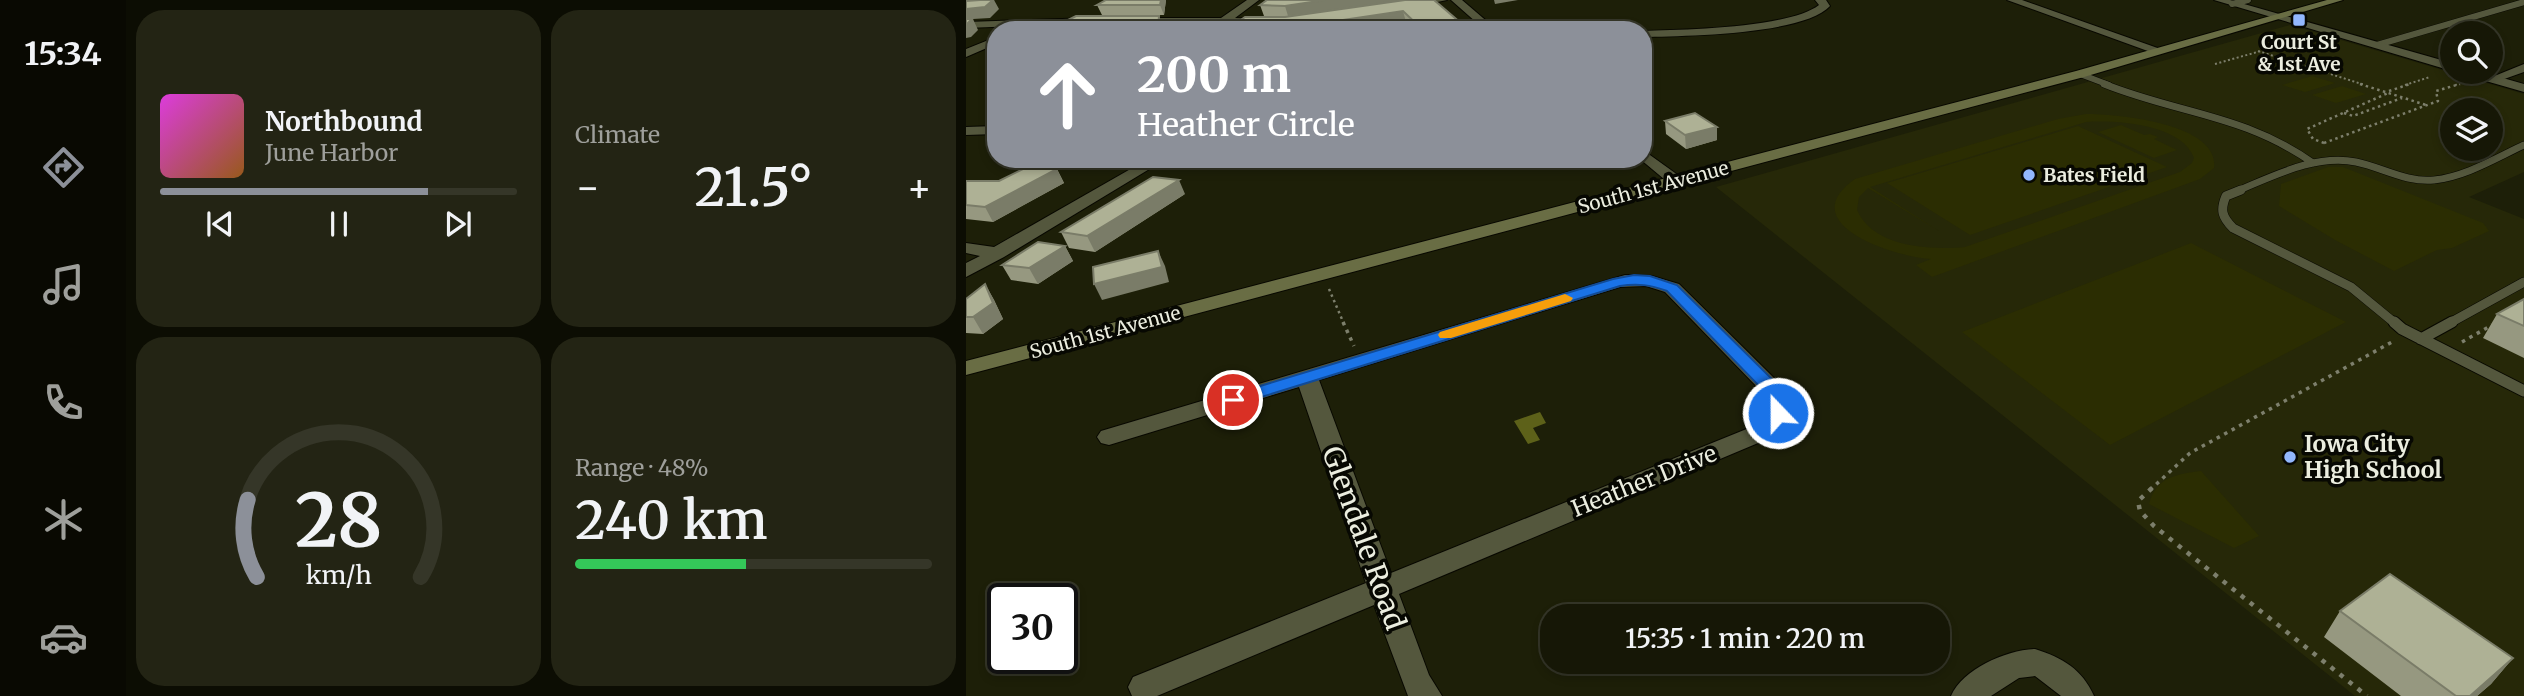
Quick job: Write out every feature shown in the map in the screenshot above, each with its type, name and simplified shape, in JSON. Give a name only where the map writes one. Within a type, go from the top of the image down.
[{"type":"main road","name":"South 1st Avenue","points":[[966,368],[2080,74],[2338,0]]},
{"type":"street","points":[[1225,21],[1254,0]]},
{"type":"street","points":[[1392,8],[1442,0]]},
{"type":"street","points":[[1456,0],[1481,21]]},
{"type":"street","points":[[1652,34],[1700,33],[1750,26],[1817,12],[1825,6],[1820,0]]},
{"type":"street","points":[[2012,0],[2160,51]]},
{"type":"street","points":[[2219,0],[2440,63]]},
{"type":"street","points":[[1035,21],[1101,21]]},
{"type":"street","points":[[966,25],[987,24]]},
{"type":"street","points":[[966,56],[987,45]]},
{"type":"street","points":[[2503,75],[2524,68]]},
{"type":"street","points":[[2503,82],[2524,88]]},
{"type":"street","points":[[966,131],[987,130]]},
{"type":"street","points":[[1652,161],[1676,181]]},
{"type":"street","points":[[966,271],[1144,168]]},
{"type":"street","points":[[966,248],[998,253]]},
{"type":"street","name":"Heather Drive","points":[[1109,437],[1618,282],[1650,280],[1672,288],[1772,389],[1779,401],[1778,413],[1772,424],[1762,432],[1382,588]]},
{"type":"street","name":"Glendale Road","points":[[1307,378],[1416,682],[1426,696]]},
{"type":"street","points":[[1144,687],[1382,588]]},
{"type":"street","points":[[1967,696],[2006,668],[2028,662],[2048,666],[2074,687],[2078,696]]},
{"type":"lane","points":[[2232,4],[2248,0]]},
{"type":"lane","points":[[2377,45],[2524,2]]},
{"type":"lane","points":[[2080,74],[2134,94],[2232,119],[2292,147],[2313,163]]},
{"type":"lane","points":[[2524,145],[2435,181],[2410,178],[2354,161],[2313,163],[2226,196],[2220,209],[2222,218],[2232,228],[2351,287],[2409,333],[2524,391]]},
{"type":"lane","points":[[2421,339],[2524,282]]},
{"type":"path","points":[[2216,64],[2289,43]]},
{"type":"path","points":[[2258,51],[2426,105]]},
{"type":"path","points":[[2344,113],[2353,116],[2406,96],[2389,91],[2430,77]]},
{"type":"path","points":[[2324,143],[2438,101],[2437,91],[2452,84]]},
{"type":"path","points":[[2336,147],[2313,139],[2307,129],[2388,93]]},
{"type":"path","points":[[1322,274],[1362,361]]},
{"type":"path","points":[[2445,351],[2493,325]]},
{"type":"path","points":[[2367,696],[2154,526],[2140,511],[2138,500],[2190,453],[2409,333]]},
{"type":"shaded area","name":"Iowa City High School","points":[[2290,25],[2440,69],[2440,84],[2490,84],[2524,94],[2524,172],[2469,197],[2524,219],[2524,696],[2355,696],[1716,187]]},
{"type":"shaded area","points":[[2312,76],[2335,83],[2305,92],[2282,85]]},
{"type":"shaded area","points":[[2342,86],[2366,94],[2336,103],[2312,95]]},
{"type":"shaded area","points":[[2100,114],[2164,124],[2201,141],[2211,153],[2214,168],[2200,179],[1932,277],[1916,265],[1931,259],[1874,245],[1841,224],[1835,210],[1838,195],[1855,179],[2058,119]],"holes":[[[2086,122],[2130,124],[2162,131],[2187,147],[2194,158],[2192,163],[2180,172],[1965,247],[1920,247],[1889,239],[1865,223],[1857,210],[1859,197],[1868,188],[1939,231],[1870,187]]]},
{"type":"shaded area","points":[[2121,125],[2144,135],[2158,137],[2154,139],[2177,150],[2154,158],[2098,132]]},
{"type":"shaded area","name":"Bates Field","points":[[2078,126],[2167,167],[1970,235],[1887,183]]},
{"type":"shaded area","points":[[2328,167],[2343,167],[2483,223],[2489,231],[2452,248],[2437,250],[2394,271],[2279,206],[2281,184]]},
{"type":"shaded area","points":[[2191,243],[2346,322],[2110,445],[1962,332]]},
{"type":"shaded area","points":[[1540,412],[1546,423],[1533,428],[1540,440],[1528,444],[1514,421]]},
{"type":"shaded area","points":[[2201,471],[2259,536],[2234,548],[2149,504],[2162,482]]},
{"type":"building","points":[[993,0],[985,7],[966,9],[966,1]]},
{"type":"building","points":[[1106,0],[1161,0],[1160,5],[1097,5]]},
{"type":"building","points":[[1267,0],[1325,0],[1285,6],[1260,5]]},
{"type":"building","points":[[1405,0],[1434,0],[1458,21],[1414,21],[1403,11],[1336,21],[1239,21],[1245,17],[1285,17]]},
{"type":"building","points":[[1076,16],[1159,16],[1159,21],[1066,21]]},
{"type":"building","points":[[1695,113],[1717,127],[1685,135],[1665,121]]},
{"type":"building","points":[[1025,168],[1057,169],[985,207],[966,205],[966,181],[999,181]]},
{"type":"building","points":[[1153,177],[1179,180],[1087,236],[1061,232]]},
{"type":"building","points":[[1038,242],[1065,246],[1029,268],[1002,265]]},
{"type":"building","points":[[1158,251],[1162,267],[1094,284],[1093,267]]},
{"type":"building","points":[[985,284],[993,303],[973,317],[966,317],[966,299]]},
{"type":"building","points":[[2524,299],[2524,326],[2497,314]]},
{"type":"building","points":[[2390,574],[2513,658],[2470,696],[2456,696],[2340,611]]},
{"type":"slow traffic","points":[[1446,335],[1565,298]]},
{"type":"place","name":"Court St & 1st Ave","points":[[2299,20]]},
{"type":"place","name":"Bates Field","points":[[2029,175]]},
{"type":"place","name":"Iowa City High School","points":[[2290,457]]},
{"type":"route","points":[[1233,400],[1634,279],[1663,283],[1672,288],[1772,389],[1779,401],[1778,413]]}]
